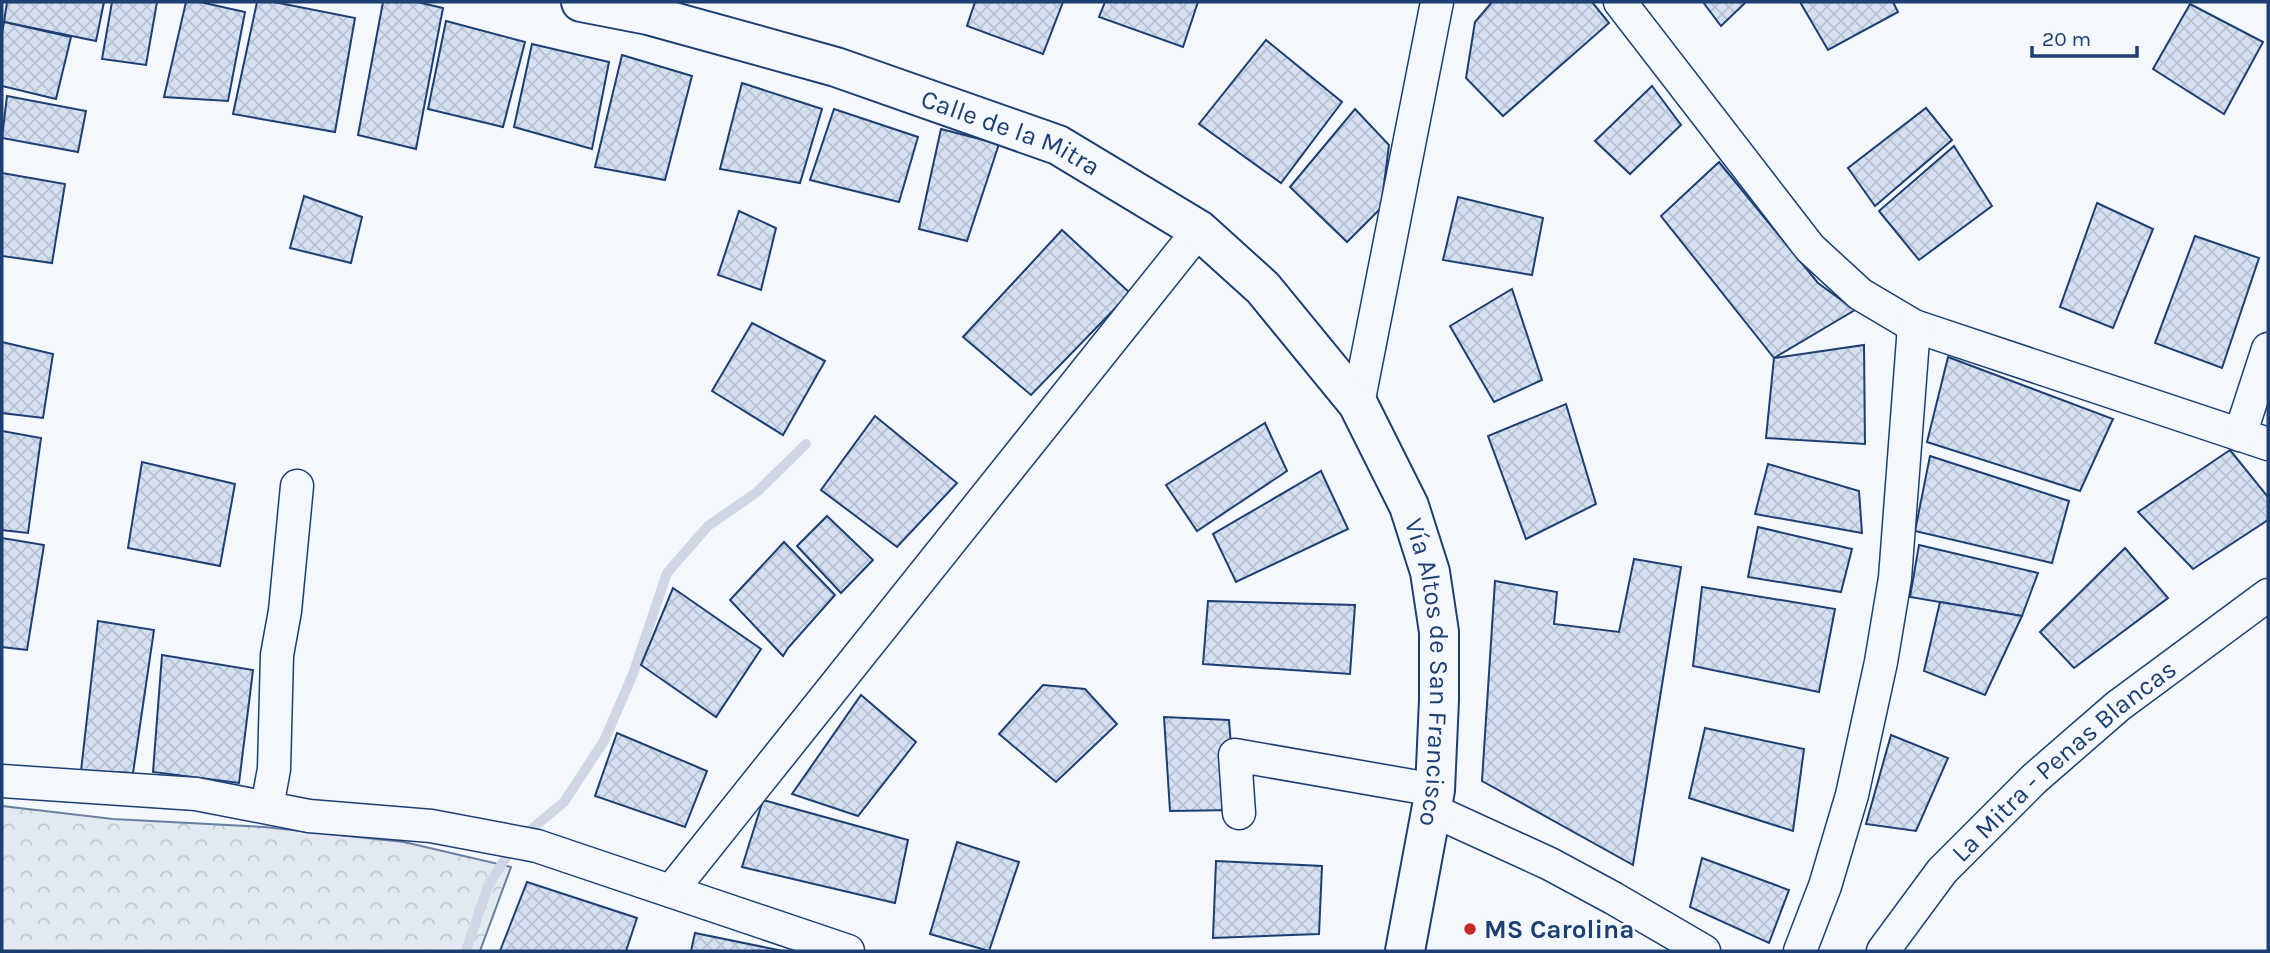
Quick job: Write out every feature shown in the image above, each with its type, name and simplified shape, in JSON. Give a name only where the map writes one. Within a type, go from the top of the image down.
[{"type":"street","name":"Calle de la Mitra","points":[[581,2],[651,8],[836,67],[1058,145],[1199,230],[1263,288],[1358,404]]},
{"type":"street","points":[[1358,404],[1437,2]]},
{"type":"street","points":[[1620,2],[1810,248],[1860,294],[1914,326],[2254,440],[2268,349]]},
{"type":"street","points":[[671,891],[1199,230]]},
{"type":"street","points":[[1800,951],[1825,886],[1852,795],[1881,662],[1895,578],[1914,326]]},
{"type":"street","name":"Vía Altos de San Francisco","points":[[1358,404],[1409,506],[1430,572],[1439,632],[1434,800],[1405,951]]},
{"type":"street","points":[[267,807],[274,769],[277,655],[285,611],[297,486]]},
{"type":"street","name":"La Mitra - Penas Blancas","points":[[1883,951],[1942,871],[2035,779],[2118,706],[2268,595]]},
{"type":"street","points":[[1239,813],[1235,755],[1434,800],[1704,951]]},
{"type":"street","points":[[2,781],[196,794],[309,816],[431,826],[537,846],[848,951]]},
{"type":"green space","points":[[2,806],[113,819],[264,827],[404,842],[511,867],[480,951],[2,951]]},
{"type":"building","points":[[7,2],[104,2],[96,41],[4,22]]},
{"type":"building","points":[[112,2],[157,2],[146,65],[102,59]]},
{"type":"building","points":[[186,2],[200,2],[245,12],[228,101],[164,97]]},
{"type":"building","points":[[257,2],[274,2],[355,18],[335,132],[233,114]]},
{"type":"building","points":[[383,2],[417,2],[443,8],[416,149],[358,135]]},
{"type":"building","points":[[975,2],[1063,2],[1043,54],[967,26]]},
{"type":"building","points":[[1105,2],[1198,2],[1183,47],[1099,17]]},
{"type":"building","points":[[1492,2],[1592,2],[1609,23],[1503,116],[1466,78],[1475,22]]},
{"type":"building","points":[[1703,2],[1746,2],[1721,26]]},
{"type":"building","points":[[1800,2],[1893,2],[1898,12],[1828,50]]},
{"type":"building","points":[[2190,4],[2263,42],[2224,114],[2153,69]]},
{"type":"building","points":[[446,21],[525,42],[503,127],[428,109]]},
{"type":"building","points":[[4,22],[71,37],[56,99],[2,86]]},
{"type":"building","points":[[1266,40],[1342,102],[1281,183],[1199,124]]},
{"type":"building","points":[[532,44],[609,62],[592,149],[514,127]]},
{"type":"building","points":[[622,55],[692,76],[665,180],[595,167]]},
{"type":"building","points":[[742,83],[822,109],[800,183],[720,169]]},
{"type":"building","points":[[1652,86],[1681,125],[1630,174],[1595,141]]},
{"type":"building","points":[[7,96],[86,111],[78,152],[2,138]]},
{"type":"building","points":[[1926,108],[1952,140],[1875,206],[1848,168]]},
{"type":"building","points":[[834,109],[918,137],[899,202],[810,180]]},
{"type":"building","points":[[1355,109],[1389,145],[1381,208],[1347,242],[1290,187]]},
{"type":"building","points":[[941,129],[999,144],[967,241],[919,229]]},
{"type":"building","points":[[1954,146],[1992,206],[1919,260],[1879,211]]},
{"type":"building","points":[[1719,162],[1818,283],[1855,310],[1774,358],[1661,216]]},
{"type":"building","points":[[2,173],[65,184],[52,263],[2,256]]},
{"type":"building","points":[[304,196],[362,217],[351,263],[290,248]]},
{"type":"building","points":[[1458,197],[1543,218],[1532,275],[1443,260]]},
{"type":"building","points":[[2097,203],[2153,229],[2113,328],[2060,307]]},
{"type":"building","points":[[739,211],[776,228],[761,290],[718,275]]},
{"type":"building","points":[[1062,230],[1130,293],[1031,395],[963,337]]},
{"type":"building","points":[[2195,236],[2259,258],[2222,368],[2155,343]]},
{"type":"building","points":[[1512,289],[1542,380],[1494,402],[1450,326]]},
{"type":"building","points":[[752,323],[825,361],[783,435],[712,391]]},
{"type":"building","points":[[2,342],[53,354],[43,418],[2,413]]},
{"type":"building","points":[[1864,345],[1865,444],[1766,438],[1774,358]]},
{"type":"building","points":[[1948,357],[2113,419],[2080,491],[1927,442]]},
{"type":"building","points":[[1566,404],[1596,504],[1526,539],[1488,436]]},
{"type":"building","points":[[875,416],[957,483],[897,547],[821,490]]},
{"type":"building","points":[[1265,423],[1287,471],[1197,531],[1166,485]]},
{"type":"building","points":[[2,431],[41,438],[28,533],[2,530]]},
{"type":"building","points":[[2230,450],[2268,497],[2268,520],[2193,569],[2138,512]]},
{"type":"building","points":[[1930,456],[2069,501],[2052,563],[1915,531]]},
{"type":"building","points":[[142,462],[235,484],[220,566],[128,548]]},
{"type":"building","points":[[1768,464],[1859,491],[1862,533],[1755,514]]},
{"type":"building","points":[[1321,471],[1348,529],[1236,582],[1213,534]]},
{"type":"building","points":[[827,516],[873,560],[841,593],[797,546]]},
{"type":"building","points":[[1758,527],[1852,549],[1841,592],[1748,577]]},
{"type":"building","points":[[2,538],[44,545],[27,650],[2,647]]},
{"type":"building","points":[[784,542],[835,595],[783,656],[730,600]]},
{"type":"building","points":[[1919,545],[2038,573],[2022,616],[1910,597]]},
{"type":"building","points":[[2125,548],[2168,598],[2074,668],[2040,632]]},
{"type":"building","points":[[1634,559],[1681,567],[1633,865],[1482,781],[1495,581],[1557,592],[1554,624],[1619,632]]},
{"type":"building","points":[[1702,587],[1835,609],[1819,692],[1693,666]]},
{"type":"building","points":[[673,588],[761,649],[716,717],[641,665]]},
{"type":"building","points":[[1208,601],[1355,605],[1350,674],[1203,664]]},
{"type":"building","points":[[1940,602],[2022,616],[1985,695],[1924,671]]},
{"type":"building","points":[[98,621],[154,630],[133,773],[81,771]]},
{"type":"building","points":[[162,655],[253,670],[239,783],[153,772]]},
{"type":"building","points":[[1043,685],[1085,689],[1117,724],[1056,782],[999,734]]},
{"type":"building","points":[[861,695],[916,742],[858,816],[792,794]]},
{"type":"building","points":[[1164,717],[1229,720],[1236,810],[1170,811]]},
{"type":"building","points":[[1705,728],[1804,749],[1793,831],[1689,798]]},
{"type":"building","points":[[617,733],[707,771],[685,827],[595,796]]},
{"type":"building","points":[[1891,735],[1948,758],[1916,831],[1866,824]]},
{"type":"building","points":[[763,800],[908,840],[895,903],[742,867]]},
{"type":"building","points":[[957,842],[1019,862],[989,951],[930,934]]},
{"type":"building","points":[[1702,858],[1789,890],[1769,943],[1690,907]]},
{"type":"building","points":[[1216,861],[1322,866],[1319,934],[1213,938]]},
{"type":"building","points":[[527,882],[637,918],[626,951],[500,951]]},
{"type":"building","points":[[695,933],[783,951],[691,951]]},
{"type":"waterway","points":[[466,951],[488,886],[516,842],[564,802],[604,741],[633,674],[667,573],[708,526],[757,492],[806,444]]},
{"type":"place","name":"MS Carolina","points":[[1470,929]]}]
